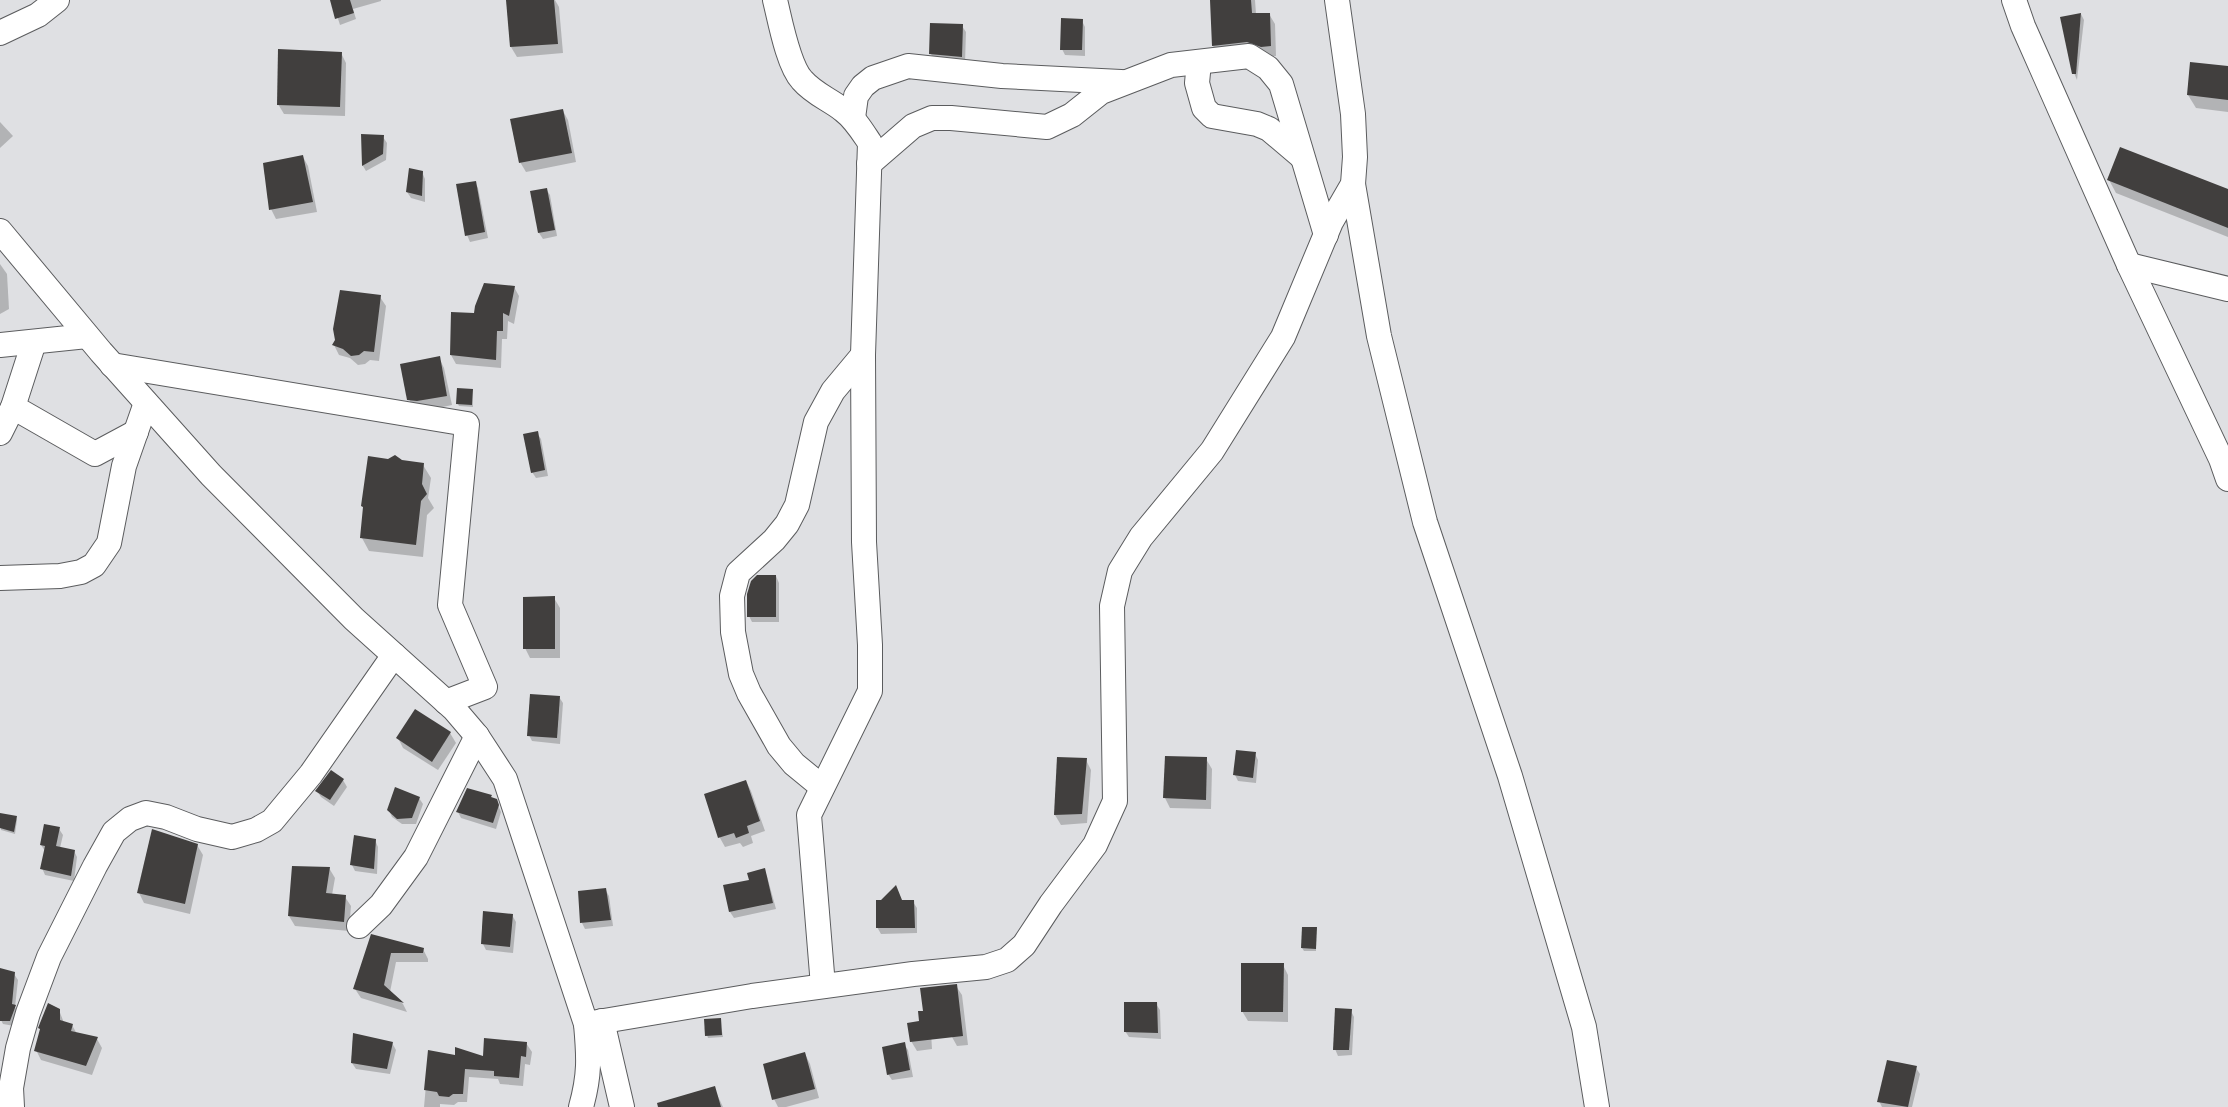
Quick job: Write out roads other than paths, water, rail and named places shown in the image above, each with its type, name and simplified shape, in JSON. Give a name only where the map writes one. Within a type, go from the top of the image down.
[{"type":"street","points":[[0,33],[38,15],[57,0]]},
{"type":"street","points":[[775,0],[787,45],[800,78],[820,97],[842,108],[853,118],[870,143],[863,355],[864,542],[870,691],[809,815],[823,986]]},
{"type":"street","points":[[1337,0],[1353,114],[1355,157],[1353,184],[1379,336],[1425,522],[1510,776],[1584,1027],[1597,1107]]},
{"type":"street","points":[[2014,0],[2023,26],[2129,265],[2221,459],[2228,479]]},
{"type":"street","points":[[869,164],[913,126],[932,118],[1047,128],[1072,116],[1101,92],[1171,65],[1249,56],[1268,68],[1281,84],[1326,236]]},
{"type":"street","points":[[1199,62],[1197,83],[1204,108],[1212,116],[1257,124],[1269,129],[1301,156]]},
{"type":"street","points":[[853,118],[856,96],[863,86],[873,78],[908,66],[1002,76],[1126,82]]},
{"type":"street","points":[[594,1023],[823,986],[986,967],[1007,960],[1024,945],[1095,845],[1115,801],[1112,606],[1120,571],[1141,537],[1212,451],[1283,337],[1326,236],[1353,184]]},
{"type":"street","points":[[0,231],[87,336],[210,475],[354,619],[446,702],[477,736],[505,779],[594,1023],[622,1107]]},
{"type":"street","points":[[2129,265],[2228,289]]},
{"type":"street","points":[[0,345],[87,336]]},
{"type":"street","points":[[0,433],[13,406],[34,342]]},
{"type":"street","points":[[822,787],[794,764],[778,746],[749,693],[741,674],[733,632],[732,596],[738,573],[788,524],[797,505],[816,422],[832,391],[863,355]]},
{"type":"street","points":[[112,365],[467,424],[450,605],[485,687],[446,702]]},
{"type":"street","points":[[0,578],[60,576],[81,572],[94,565],[109,543],[124,465],[146,403]]},
{"type":"street","points":[[13,406],[95,454],[136,432]]},
{"type":"street","points":[[12,1107],[11,1088],[18,1048],[45,966],[94,866],[114,832],[130,819],[146,813],[232,837],[256,830],[272,821],[311,774],[394,655]]},
{"type":"street","points":[[359,926],[381,905],[416,857],[477,736]]},
{"type":"street","points":[[581,1107],[588,1083],[594,1023]]}]
